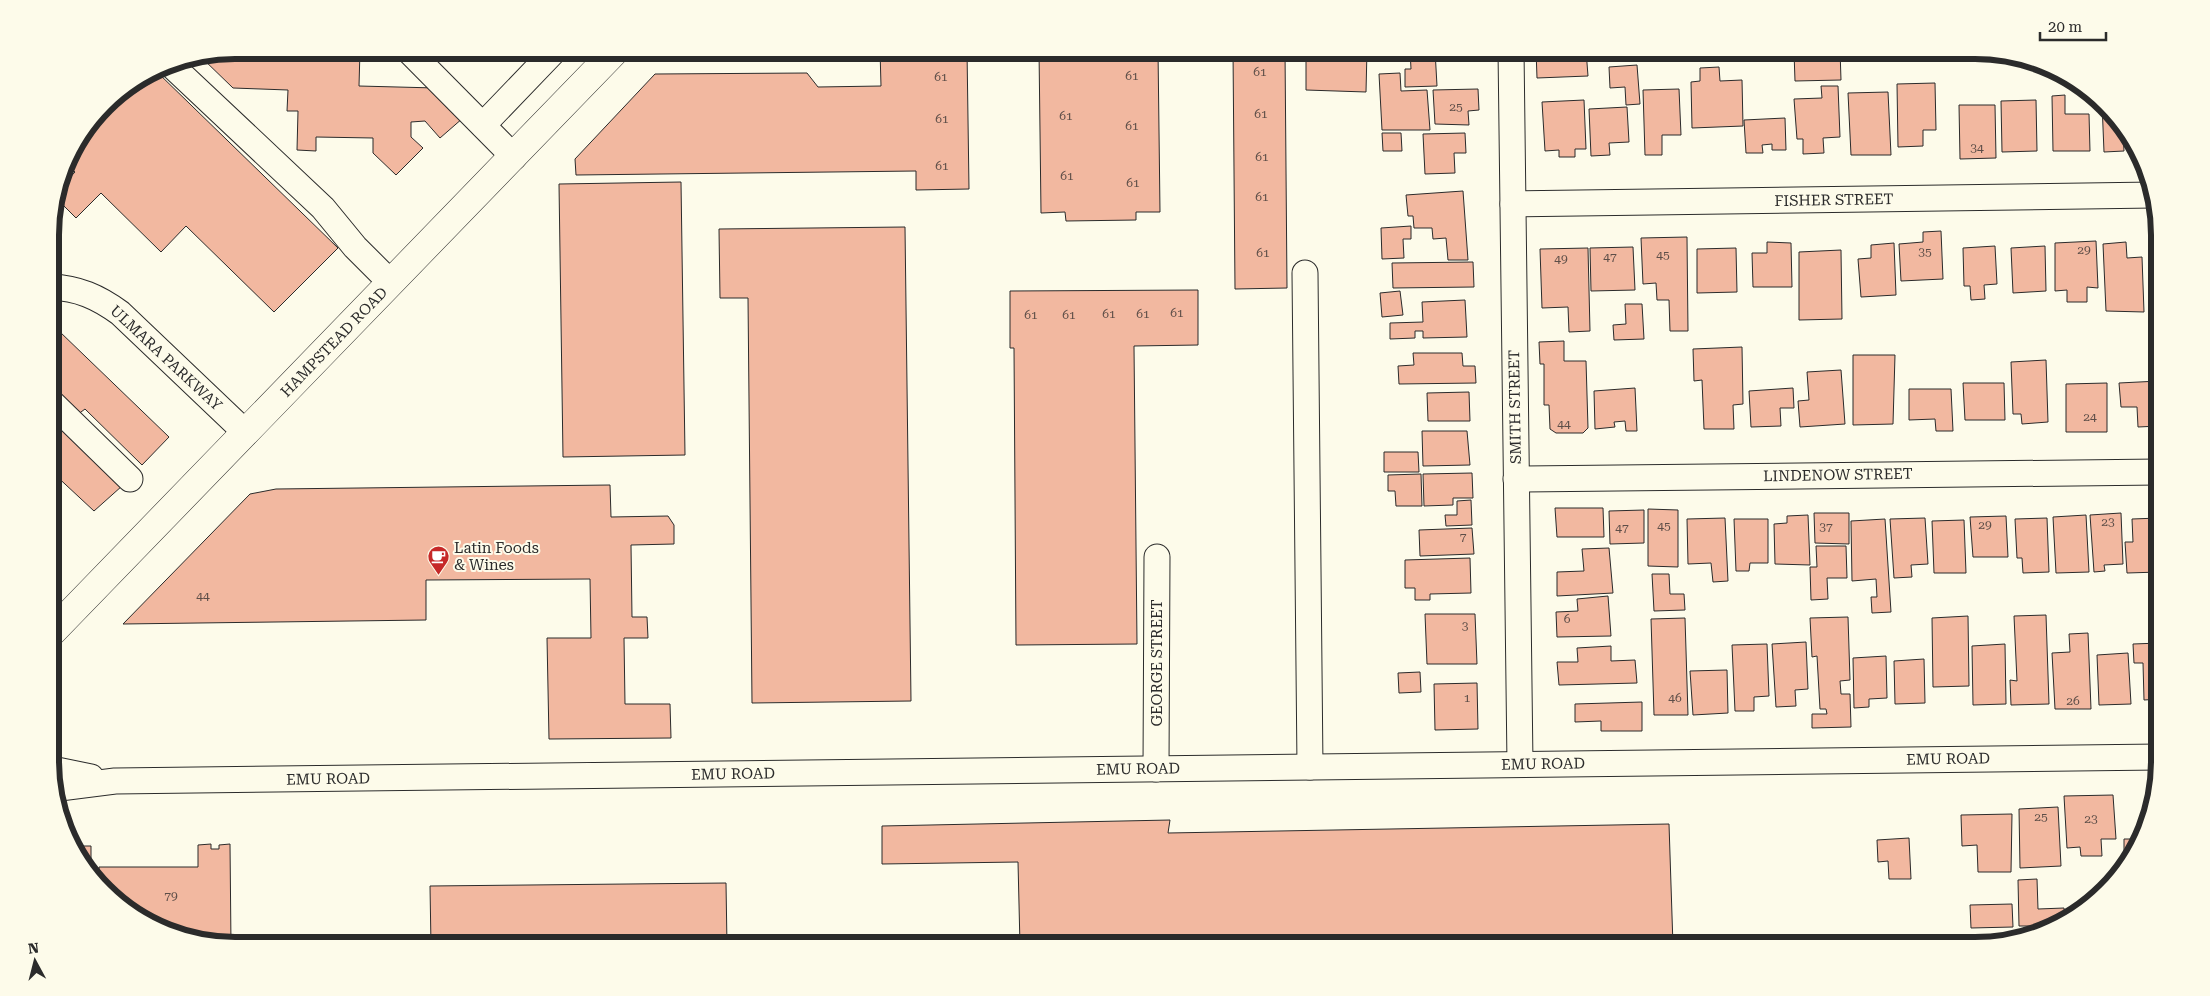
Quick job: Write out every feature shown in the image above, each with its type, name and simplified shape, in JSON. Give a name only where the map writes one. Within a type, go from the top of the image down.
[{"type":"main road","name":"HAMPSTEAD ROAD","points":[[59,625],[607,59]]},
{"type":"street","points":[[417,59],[514,157]]},
{"type":"street","points":[[483,125],[546,59]]},
{"type":"street","name":"SMITH STREET","points":[[1511,59],[1520,764]]},
{"type":"street","points":[[175,69],[322,208],[355,247],[391,283]]},
{"type":"street","name":"FISHER STREET","points":[[1513,204],[2147,195]]},
{"type":"street","points":[[1305,273],[1310,767]]},
{"type":"street","name":"ULMARA PARKWAY","points":[[59,288],[75,289],[104,301],[120,313],[246,433]]},
{"type":"street","points":[[59,410],[130,479]]},
{"type":"street","name":"LINDENOW STREET","points":[[1516,479],[2151,472]]},
{"type":"street","name":"GEORGE STREET","points":[[1156,769],[1157,557]]},
{"type":"street","name":"EMU ROAD","points":[[61,788],[115,781],[2151,757]]},
{"type":"street","name":"EMU ROAD","points":[[59,770],[115,781]]},
{"type":"building","points":[[223,59],[360,59],[359,86],[436,88],[463,118],[440,138],[425,121],[411,122],[411,137],[423,148],[396,175],[373,153],[373,138],[316,137],[316,151],[297,150],[298,111],[287,111],[288,90],[233,88],[205,61]]},
{"type":"building","points":[[880,59],[967,59],[969,189],[916,190],[916,171],[576,175],[575,159],[655,74],[807,73],[818,87],[881,86]]},
{"type":"building","points":[[1039,59],[1158,59],[1160,212],[1136,212],[1136,220],[1066,221],[1065,212],[1041,213]]},
{"type":"building","points":[[1233,59],[1285,59],[1287,288],[1235,289]]},
{"type":"building","points":[[1306,59],[1367,59],[1366,92],[1306,90]]},
{"type":"building","points":[[1410,59],[1436,59],[1437,86],[1405,87],[1405,69],[1411,69]]},
{"type":"building","points":[[1536,59],[1587,59],[1588,76],[1537,78]]},
{"type":"building","points":[[1794,59],[1840,59],[1841,80],[1795,81]]},
{"type":"building","points":[[1637,65],[1640,104],[1626,105],[1625,87],[1610,88],[1609,67]]},
{"type":"building","points":[[1719,67],[1720,81],[1742,80],[1743,126],[1692,128],[1691,82],[1700,81],[1700,68]]},
{"type":"building","points":[[1400,73],[1401,91],[1427,90],[1430,130],[1382,130],[1379,74]]},
{"type":"building","points":[[160,75],[338,248],[274,312],[186,226],[161,252],[101,193],[76,218],[61,203],[67,180],[75,172],[71,169],[82,147],[102,119],[127,95]]},
{"type":"building","points":[[1935,83],[1936,130],[1923,130],[1923,146],[1898,147],[1897,84]]},
{"type":"building","points":[[1821,86],[1838,86],[1840,137],[1823,138],[1824,153],[1803,154],[1803,139],[1797,139],[1794,99],[1822,98]]},
{"type":"building","points":[[1478,89],[1479,110],[1468,111],[1469,125],[1435,124],[1433,90]]},
{"type":"building","points":[[1679,89],[1681,135],[1662,135],[1662,155],[1645,155],[1643,90]]},
{"type":"building","points":[[1888,92],[1891,155],[1851,155],[1848,93]]},
{"type":"building","points":[[2065,95],[2065,114],[2089,114],[2090,151],[2053,151],[2052,96]]},
{"type":"building","points":[[1584,100],[1586,149],[1575,149],[1575,157],[1559,157],[1559,150],[1545,151],[1542,102]]},
{"type":"building","points":[[2036,100],[2037,151],[2002,152],[2001,101]]},
{"type":"building","points":[[1959,105],[1995,105],[1996,158],[1960,159]]},
{"type":"building","points":[[1627,107],[1629,142],[1609,143],[1610,155],[1591,156],[1589,109]]},
{"type":"building","points":[[2102,113],[2123,139],[2124,151],[2104,152]]},
{"type":"building","points":[[1785,118],[1786,150],[1772,150],[1772,144],[1762,145],[1763,153],[1746,153],[1744,120]]},
{"type":"building","points":[[1382,133],[1401,133],[1402,151],[1383,151]]},
{"type":"building","points":[[1465,133],[1466,153],[1454,153],[1455,173],[1425,174],[1423,134]]},
{"type":"building","points":[[681,182],[685,455],[563,457],[559,184]]},
{"type":"building","points":[[1463,191],[1468,260],[1448,260],[1446,238],[1433,239],[1432,228],[1414,228],[1413,216],[1408,216],[1406,195]]},
{"type":"building","points":[[1411,226],[1411,239],[1403,239],[1404,258],[1382,259],[1381,228]]},
{"type":"building","points":[[905,227],[911,701],[752,703],[748,298],[720,298],[719,229]]},
{"type":"building","points":[[1941,231],[1943,279],[1901,281],[1899,244],[1923,242],[1923,232]]},
{"type":"building","points":[[1687,237],[1688,331],[1670,331],[1669,300],[1657,300],[1656,283],[1643,284],[1641,238]]},
{"type":"building","points":[[2096,241],[2098,288],[2087,287],[2087,302],[2067,302],[2067,290],[2055,291],[2055,243]]},
{"type":"building","points":[[1767,242],[1791,243],[1792,287],[1753,287],[1752,253],[1767,253]]},
{"type":"building","points":[[2126,242],[2127,258],[2142,257],[2144,312],[2106,311],[2103,244]]},
{"type":"building","points":[[1894,243],[1896,295],[1861,297],[1858,259],[1871,258],[1871,245]]},
{"type":"building","points":[[1995,246],[1997,284],[1984,285],[1985,299],[1971,300],[1970,286],[1964,286],[1963,248]]},
{"type":"building","points":[[2045,246],[2046,291],[2013,293],[2011,248]]},
{"type":"building","points":[[1633,247],[1635,290],[1591,291],[1590,248]]},
{"type":"building","points":[[1588,248],[1590,331],[1569,332],[1568,307],[1542,308],[1540,249]]},
{"type":"building","points":[[1736,248],[1737,292],[1697,293],[1697,249]]},
{"type":"building","points":[[1841,250],[1842,319],[1799,320],[1799,252]]},
{"type":"building","points":[[1473,262],[1474,287],[1393,288],[1392,263]]},
{"type":"building","points":[[1198,290],[1198,345],[1134,346],[1137,644],[1016,645],[1014,348],[1010,348],[1010,291]]},
{"type":"building","points":[[1400,291],[1403,315],[1382,317],[1380,293]]},
{"type":"building","points":[[1465,300],[1467,337],[1423,338],[1423,331],[1415,331],[1415,338],[1390,339],[1390,323],[1423,322],[1422,302]]},
{"type":"building","points":[[1625,304],[1642,304],[1644,339],[1614,340],[1613,325],[1626,324]]},
{"type":"building","points":[[59,331],[169,437],[142,465],[85,409],[77,415],[59,398]]},
{"type":"building","points":[[1564,341],[1564,361],[1586,361],[1588,428],[1583,433],[1556,433],[1550,429],[1549,405],[1544,405],[1544,364],[1540,364],[1539,342]]},
{"type":"building","points":[[1742,347],[1743,404],[1733,405],[1734,429],[1704,429],[1702,380],[1694,381],[1693,349]]},
{"type":"building","points":[[1413,353],[1462,353],[1463,366],[1475,366],[1476,383],[1399,384],[1398,366],[1414,365]]},
{"type":"building","points":[[1853,355],[1895,355],[1893,424],[1853,425]]},
{"type":"building","points":[[2046,360],[2048,422],[2022,424],[2021,414],[2013,414],[2011,362]]},
{"type":"building","points":[[1841,370],[1845,424],[1800,427],[1798,401],[1809,400],[1807,372]]},
{"type":"building","points":[[2151,381],[2151,426],[2138,427],[2137,407],[2121,407],[2119,383]]},
{"type":"building","points":[[1963,383],[2004,383],[2005,420],[1965,420]]},
{"type":"building","points":[[2107,383],[2107,432],[2066,432],[2066,384]]},
{"type":"building","points":[[1635,388],[1637,431],[1626,431],[1625,421],[1614,422],[1615,427],[1595,429],[1594,391]]},
{"type":"building","points":[[1793,388],[1794,408],[1780,408],[1781,426],[1751,427],[1749,391]]},
{"type":"building","points":[[1909,389],[1951,389],[1953,431],[1936,431],[1935,419],[1909,420]]},
{"type":"building","points":[[1469,392],[1470,421],[1428,421],[1427,393]]},
{"type":"building","points":[[59,423],[122,486],[94,511],[59,478]]},
{"type":"building","points":[[1422,431],[1467,431],[1470,465],[1423,466]]},
{"type":"building","points":[[1384,452],[1418,452],[1419,472],[1384,472]]},
{"type":"building","points":[[1472,473],[1473,498],[1453,498],[1453,505],[1424,506],[1423,474]]},
{"type":"building","points":[[1421,474],[1422,506],[1396,506],[1395,491],[1388,491],[1388,475]]},
{"type":"building","points":[[610,485],[611,517],[668,516],[674,525],[674,544],[631,545],[632,617],[647,617],[648,638],[624,638],[625,704],[670,704],[671,738],[549,739],[547,638],[591,638],[590,579],[426,580],[426,620],[123,624],[250,494],[276,489]]},
{"type":"building","points":[[1471,500],[1472,525],[1446,526],[1445,515],[1457,515],[1457,501]]},
{"type":"building","points":[[1555,508],[1603,508],[1604,537],[1557,537]]},
{"type":"building","points":[[1648,509],[1678,510],[1678,567],[1648,566]]},
{"type":"building","points":[[1644,510],[1644,543],[1610,544],[1609,511]]},
{"type":"building","points":[[1814,513],[1849,513],[1849,544],[1815,543]]},
{"type":"building","points":[[2121,513],[2123,564],[2104,565],[2105,571],[2094,572],[2090,515]]},
{"type":"building","points":[[1808,515],[1810,565],[1775,564],[1774,524],[1787,523],[1787,516]]},
{"type":"building","points":[[2086,515],[2089,572],[2056,573],[2053,517]]},
{"type":"building","points":[[2006,516],[2008,557],[1973,557],[1970,517]]},
{"type":"building","points":[[1725,518],[1728,581],[1713,582],[1711,563],[1688,564],[1687,519]]},
{"type":"building","points":[[1925,518],[1928,564],[1911,565],[1912,577],[1894,578],[1890,519]]},
{"type":"building","points":[[2047,518],[2049,572],[2023,573],[2022,558],[2017,558],[2015,519]]},
{"type":"building","points":[[2151,518],[2151,572],[2127,573],[2125,542],[2133,542],[2132,519]]},
{"type":"building","points":[[1734,519],[1768,519],[1768,563],[1750,563],[1749,571],[1736,571]]},
{"type":"building","points":[[1885,519],[1891,612],[1872,613],[1871,597],[1877,597],[1876,579],[1852,581],[1851,521]]},
{"type":"building","points":[[1964,520],[1966,573],[1934,573],[1932,521]]},
{"type":"building","points":[[1472,528],[1474,554],[1420,556],[1419,530]]},
{"type":"building","points":[[1816,546],[1846,546],[1847,578],[1827,578],[1828,599],[1811,600],[1810,567],[1817,567]]},
{"type":"building","points":[[1609,548],[1613,593],[1557,596],[1557,572],[1584,571],[1582,549]]},
{"type":"building","points":[[1470,558],[1471,593],[1430,594],[1430,600],[1415,600],[1415,588],[1405,588],[1405,560]]},
{"type":"building","points":[[1652,574],[1669,574],[1670,594],[1684,594],[1685,610],[1654,611]]},
{"type":"building","points":[[1608,596],[1611,636],[1557,637],[1556,612],[1578,611],[1577,599]]},
{"type":"building","points":[[1425,614],[1475,614],[1477,664],[1427,664]]},
{"type":"building","points":[[2046,615],[2049,704],[2011,705],[2010,680],[2017,681],[2014,616]]},
{"type":"building","points":[[1968,616],[1969,686],[1933,687],[1932,618]]},
{"type":"building","points":[[1848,617],[1850,680],[1840,681],[1841,694],[1850,694],[1851,727],[1812,728],[1812,714],[1827,714],[1826,709],[1820,709],[1817,656],[1812,657],[1810,618]]},
{"type":"building","points":[[1685,618],[1688,715],[1654,715],[1651,619]]},
{"type":"building","points":[[2088,633],[2091,709],[2055,709],[2052,653],[2070,652],[2069,634]]},
{"type":"building","points":[[1806,642],[1808,689],[1795,690],[1796,706],[1776,707],[1772,644]]},
{"type":"building","points":[[2151,643],[2151,700],[2144,700],[2143,663],[2134,663],[2133,644]]},
{"type":"building","points":[[1767,644],[1769,696],[1754,697],[1754,711],[1735,711],[1732,645]]},
{"type":"building","points":[[2005,644],[2006,704],[1973,705],[1972,646]]},
{"type":"building","points":[[1611,646],[1611,661],[1635,660],[1637,683],[1559,685],[1557,662],[1578,662],[1577,648]]},
{"type":"building","points":[[2128,653],[2131,704],[2099,705],[2097,655]]},
{"type":"building","points":[[1886,656],[1887,698],[1869,699],[1869,707],[1854,708],[1853,658]]},
{"type":"building","points":[[1924,659],[1925,703],[1895,704],[1894,661]]},
{"type":"building","points":[[1727,670],[1728,713],[1693,715],[1690,671]]},
{"type":"building","points":[[1420,672],[1421,692],[1399,693],[1398,673]]},
{"type":"building","points":[[1477,683],[1478,729],[1435,730],[1434,684]]},
{"type":"building","points":[[1642,702],[1642,731],[1601,731],[1601,721],[1575,722],[1575,704]]},
{"type":"building","points":[[2113,795],[2116,839],[2101,839],[2102,856],[2081,856],[2080,847],[2067,848],[2064,796]]},
{"type":"building","points":[[2058,807],[2061,866],[2020,868],[2019,809]]},
{"type":"building","points":[[2012,814],[2011,872],[1978,872],[1977,845],[1962,846],[1961,815]]},
{"type":"building","points":[[1170,820],[1168,833],[1669,824],[1673,937],[1020,937],[1018,862],[882,864],[882,826]]},
{"type":"building","points":[[1909,838],[1911,879],[1889,879],[1888,861],[1878,862],[1877,840]]},
{"type":"building","points":[[2124,839],[2133,839],[2128,849],[2124,856]]},
{"type":"building","points":[[211,844],[211,849],[219,849],[219,845],[230,844],[231,937],[200,934],[167,924],[127,901],[99,874],[99,867],[198,867],[198,845]]},
{"type":"building","points":[[80,846],[91,846],[91,863]]},
{"type":"building","points":[[2037,879],[2038,909],[2064,908],[2064,913],[2038,926],[2019,926],[2018,880]]},
{"type":"building","points":[[726,883],[727,937],[431,937],[430,886]]},
{"type":"building","points":[[2012,904],[2013,927],[1971,928],[1970,905]]},
{"type":"place","name":"Latin Foods & Wines","points":[[438,576]]}]
